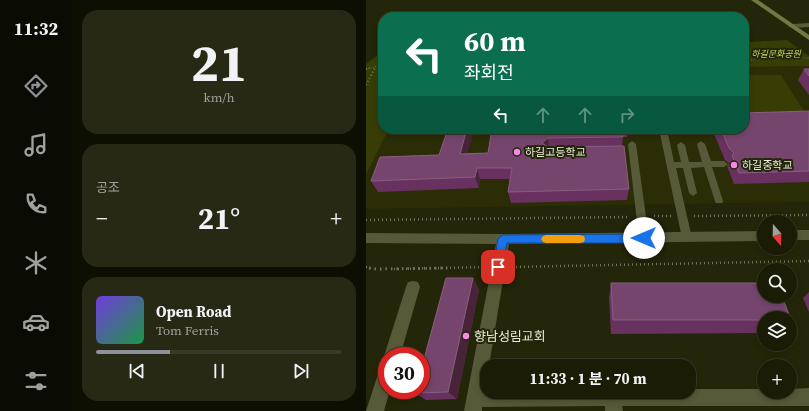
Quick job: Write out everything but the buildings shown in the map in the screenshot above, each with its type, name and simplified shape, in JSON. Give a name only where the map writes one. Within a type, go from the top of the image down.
[{"type":"street","points":[[754,0],[809,38]]},
{"type":"street","points":[[792,26],[809,25]]},
{"type":"street","points":[[797,235],[809,235]]},
{"type":"street","points":[[366,238],[503,239],[757,236]]},
{"type":"street","points":[[503,239],[474,404],[614,404],[809,397]]},
{"type":"street","points":[[395,347],[413,287]]},
{"type":"street","points":[[375,411],[379,399]]},
{"type":"lane","points":[[664,134],[687,238]]},
{"type":"lane","points":[[701,144],[719,201]]},
{"type":"lane","points":[[681,145],[693,193]]},
{"type":"lane","points":[[630,150],[644,238]]},
{"type":"lane","points":[[670,165],[724,164]]},
{"type":"path","points":[[749,60],[782,57],[809,58]]},
{"type":"path","points":[[366,69],[376,66]]},
{"type":"path","points":[[366,85],[376,66]]},
{"type":"path","points":[[366,220],[809,215]]},
{"type":"path","points":[[366,267],[376,269],[809,261]]},
{"type":"shaded area","points":[[809,66],[809,202],[366,209],[366,175],[386,134],[749,134],[749,67]]},
{"type":"green space","name":"하길문화공원","points":[[787,40],[809,56],[809,66],[749,67],[750,42]]},
{"type":"green space","points":[[378,55],[378,134],[386,134],[366,175],[366,64]]},
{"type":"green space","points":[[749,75],[781,75],[805,113],[749,114]]},
{"type":"slow traffic","points":[[546,239],[580,239]]},
{"type":"place","name":"하길고등학교","points":[[517,152]]},
{"type":"place","name":"하길중학교","points":[[734,165]]},
{"type":"place","name":"향남성림교회","points":[[466,336]]},
{"type":"route","points":[[498,267],[503,239],[644,238]]}]
